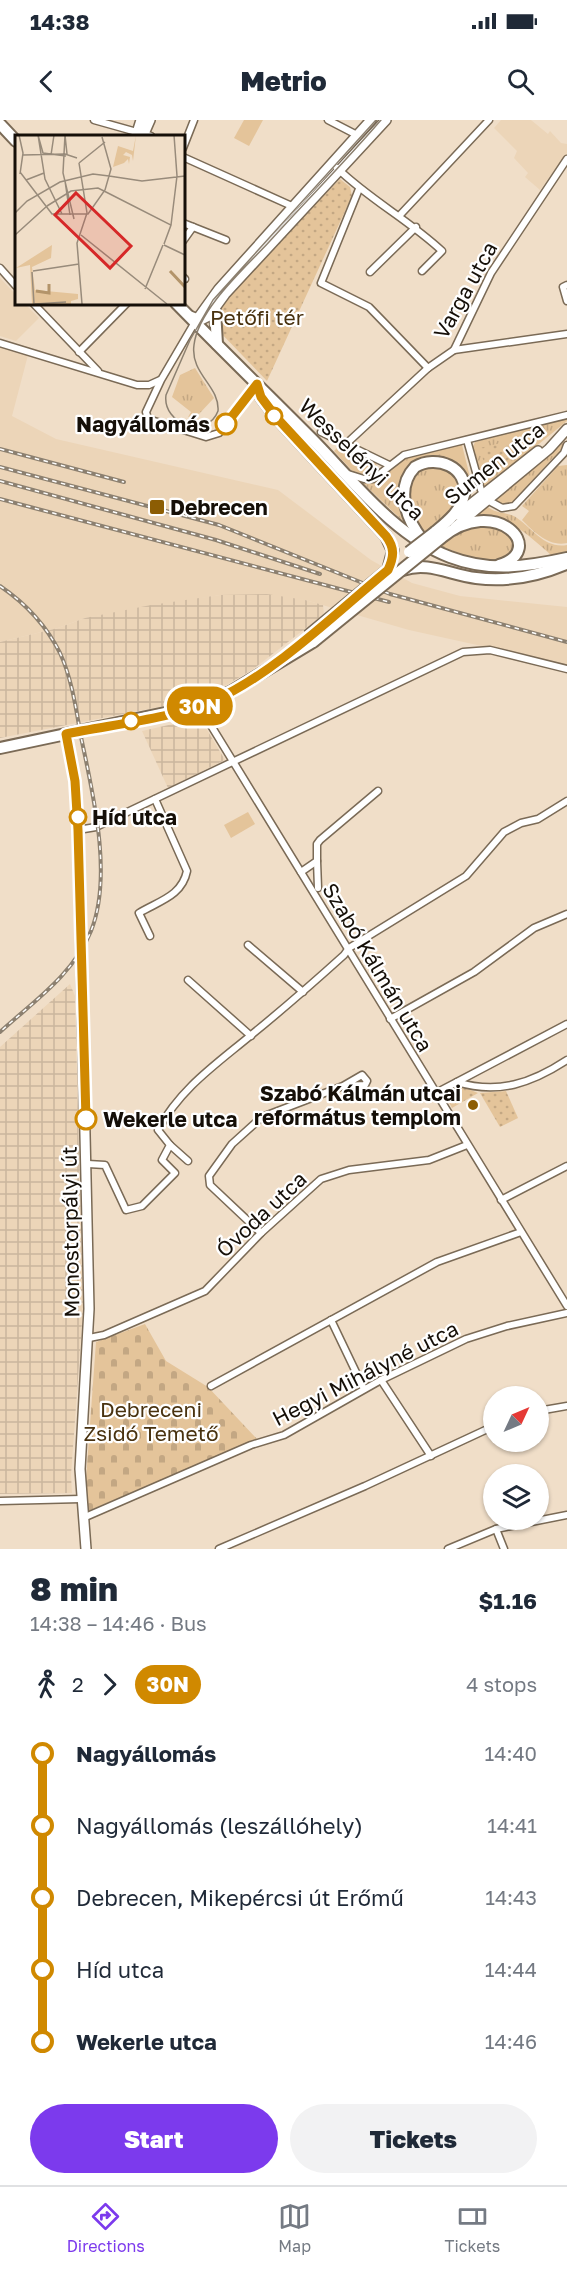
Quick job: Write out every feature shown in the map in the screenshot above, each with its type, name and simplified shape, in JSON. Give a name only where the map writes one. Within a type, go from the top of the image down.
[{"type":"main road","points":[[0,124],[15,140]]},
{"type":"main road","name":"Wesselényi utca","points":[[177,304],[403,529],[431,548],[457,560],[493,567],[525,566],[567,558]]},
{"type":"main road","points":[[215,310],[217,344]]},
{"type":"main road","points":[[257,384],[261,397],[276,417],[391,543],[393,558],[388,570]]},
{"type":"main road","points":[[310,639],[388,570],[438,535],[448,527],[462,501],[463,481],[458,472],[447,463],[426,462],[416,467],[408,477],[404,499],[410,522],[431,548]]},
{"type":"main road","points":[[448,527],[480,520],[500,522],[510,527],[518,540],[518,550],[509,561],[493,567]]},
{"type":"main road","points":[[0,748],[203,705],[232,692],[310,639],[403,570],[438,535]]},
{"type":"main road","points":[[403,570],[424,566],[470,577],[500,579],[534,575],[567,563]]},
{"type":"street","points":[[94,120],[142,135]]},
{"type":"street","points":[[141,120],[142,135]]},
{"type":"street","points":[[142,135],[150,120]]},
{"type":"street","points":[[184,145],[194,120]]},
{"type":"street","points":[[328,120],[357,135]]},
{"type":"street","points":[[336,167],[357,135],[371,120]]},
{"type":"street","points":[[196,321],[209,316],[215,310],[225,294],[297,210],[336,167],[386,120]]},
{"type":"street","points":[[400,215],[489,120]]},
{"type":"street","points":[[184,157],[297,210]]},
{"type":"street","name":"Varga utca","points":[[346,444],[428,368],[454,350],[491,273],[567,159]]},
{"type":"street","points":[[336,167],[359,189],[400,215],[442,251],[422,271]]},
{"type":"street","points":[[359,189],[321,283],[369,307],[428,368]]},
{"type":"street","points":[[257,384],[219,434],[206,437],[148,419],[146,412],[161,380],[196,321],[219,289],[297,210]]},
{"type":"street","points":[[184,222],[226,240]]},
{"type":"street","points":[[184,240],[193,226]]},
{"type":"street","points":[[370,272],[416,227]]},
{"type":"street","points":[[0,268],[15,285]]},
{"type":"street","points":[[567,285],[564,286],[567,301]]},
{"type":"street","points":[[34,304],[101,373]]},
{"type":"street","points":[[79,352],[126,304]]},
{"type":"street","points":[[454,350],[567,334]]},
{"type":"street","points":[[0,343],[144,386],[161,380]]},
{"type":"street","points":[[346,473],[371,479],[404,455],[567,415]]},
{"type":"street","name":"Sumen utca","points":[[448,527],[566,431]]},
{"type":"street","points":[[321,432],[389,465]]},
{"type":"street","points":[[467,440],[481,490]]},
{"type":"street","points":[[491,502],[502,508],[514,506],[563,454],[567,445]]},
{"type":"street","points":[[78,830],[96,827],[454,656],[472,650],[490,650],[567,669]]},
{"type":"street","name":"Szabó Kálmán utca","points":[[203,705],[207,719],[233,762],[567,1306]]},
{"type":"street","name":"Monostorpályi út","points":[[66,734],[75,781],[78,830],[88,1164],[89,1338],[80,1469],[86,1549]]},
{"type":"street","points":[[318,888],[317,844],[378,790]]},
{"type":"street","points":[[150,936],[139,913],[175,894],[185,882],[187,871],[155,799]]},
{"type":"street","points":[[188,1161],[170,1145],[158,1130],[168,1111],[189,1087],[303,992],[344,956],[349,948],[459,881],[475,868],[504,832],[521,823],[538,819],[567,801]]},
{"type":"street","points":[[301,872],[317,861]]},
{"type":"street","points":[[390,1018],[474,972],[534,928],[567,914]]},
{"type":"street","points":[[248,945],[303,992]]},
{"type":"street","points":[[188,980],[251,1036]]},
{"type":"street","points":[[436,1093],[528,1042],[567,1024]]},
{"type":"street","points":[[457,1082],[493,1089],[530,1082],[567,1060]]},
{"type":"street","points":[[261,1233],[210,1185],[209,1176],[232,1144],[262,1117],[343,1086]]},
{"type":"street","points":[[88,1164],[105,1165],[124,1208],[129,1211],[142,1206],[175,1173],[162,1160],[170,1145]]},
{"type":"street","name":"Óvoda utca","points":[[89,1338],[104,1335],[205,1291],[261,1233],[321,1179],[349,1170],[429,1160],[467,1145]]},
{"type":"street","points":[[501,1200],[567,1166]]},
{"type":"street","points":[[211,1386],[442,1260],[521,1232]]},
{"type":"street","name":"Hegyi Mihályné utca","points":[[83,1518],[251,1445],[284,1435],[381,1380],[488,1331],[567,1313]]},
{"type":"street","points":[[331,1320],[364,1389]]},
{"type":"street","points":[[381,1380],[431,1456]]},
{"type":"street","points":[[549,1409],[567,1407]]},
{"type":"street","points":[[219,1549],[483,1431]]},
{"type":"street","points":[[0,1501],[81,1499]]},
{"type":"street","points":[[549,1519],[567,1515]]},
{"type":"street","points":[[448,1549],[494,1530]]},
{"type":"street","points":[[496,1530],[504,1549]]},
{"type":"shaded area","points":[[501,120],[531,120],[548,134],[550,131],[561,143],[567,144],[567,153],[540,190],[525,177],[528,173],[514,158],[517,151],[494,128]]},
{"type":"shaded area","points":[[0,278],[15,294],[15,304],[25,304],[39,318],[16,341],[0,336]]},
{"type":"shaded area","points":[[0,347],[28,355],[12,416],[56,439],[278,490],[371,560],[412,583],[460,596],[567,607],[567,665],[409,630],[305,600],[220,595],[85,618],[58,628],[0,642]]},
{"type":"shaded area","points":[[267,594],[323,605],[324,614],[252,670],[216,691],[195,700],[0,738],[0,642],[58,628],[85,618],[151,605],[220,595]]},
{"type":"shaded area","points":[[195,719],[203,723],[225,760],[168,788],[142,731]]},
{"type":"shaded area","points":[[70,984],[75,996],[83,1310],[71,1475],[72,1493],[0,1494],[0,1047]]},
{"type":"green space","points":[[244,120],[263,120],[249,146],[234,138]]},
{"type":"green space","name":"Petőfi tér","points":[[340,179],[350,187],[352,196],[267,381],[216,328],[217,311],[226,296]]},
{"type":"green space","points":[[195,368],[214,398],[199,414],[188,417],[191,412],[172,397],[180,375]]},
{"type":"green space","points":[[567,418],[567,421],[484,489],[472,449],[475,442]]},
{"type":"green space","points":[[530,436],[532,443],[488,478],[480,448]]},
{"type":"green space","points":[[565,441],[562,451],[514,501],[504,505],[493,499]]},
{"type":"green space","points":[[340,445],[376,462],[378,472],[370,477],[354,473],[334,451]]},
{"type":"green space","points":[[462,445],[473,489],[466,489],[453,464],[410,469],[408,526],[362,482],[376,480],[406,458]]},
{"type":"green space","points":[[424,465],[451,469],[462,488],[454,488],[454,493],[459,493],[448,514],[423,535],[409,510],[409,480]]},
{"type":"green space","points":[[567,465],[567,543],[560,544],[542,538],[522,520],[529,511],[522,506],[558,466]]},
{"type":"green space","points":[[486,505],[493,510],[517,518],[552,544],[567,545],[567,552],[551,555],[524,533],[508,524],[473,518]]},
{"type":"green space","points":[[481,523],[511,532],[516,549],[499,562],[475,559],[437,545],[453,533]]},
{"type":"green space","points":[[248,812],[255,824],[231,838],[224,825]]},
{"type":"green space","points":[[458,1085],[478,1093],[452,1108],[444,1093]]},
{"type":"green space","points":[[506,1091],[518,1118],[500,1127],[480,1093]]},
{"type":"green space","name":"Debreceni Zsidó Temető","points":[[145,1324],[166,1361],[208,1387],[257,1439],[88,1511],[85,1493],[96,1342]]},
{"type":"tram line","points":[[376,120],[213,300],[190,340],[166,395],[171,414],[178,420],[186,425],[205,425],[218,411],[215,394],[200,372],[194,355],[197,331],[213,303],[381,120]]},
{"type":"railway","points":[[0,449],[124,482]]},
{"type":"railway","points":[[0,467],[219,525],[390,594],[567,642]]},
{"type":"railway","points":[[0,481],[216,540],[320,574]]},
{"type":"railway","points":[[0,499],[389,602]]},
{"type":"railway","points":[[0,586],[26,607],[41,624],[60,653],[68,673],[91,784],[101,860],[97,909],[91,931],[83,947],[63,974],[0,1032]]},
{"type":"bus line","name":"30N","points":[[86,1119],[78,830],[75,781],[66,734],[184,710],[214,701],[232,692],[265,671],[388,570],[393,558],[391,543],[386,536],[276,417],[261,397],[257,384],[242,400],[226,424]]},
{"type":"place","name":"Nagyállomás","points":[[226,424]]},
{"type":"place","name":"Debrecen","points":[[157,507]]},
{"type":"place","name":"Híd utca","points":[[78,817]]},
{"type":"place","name":"Szabó Kálmán utcai református templom","points":[[473,1105]]},
{"type":"place","name":"Wekerle utca","points":[[86,1119]]}]
